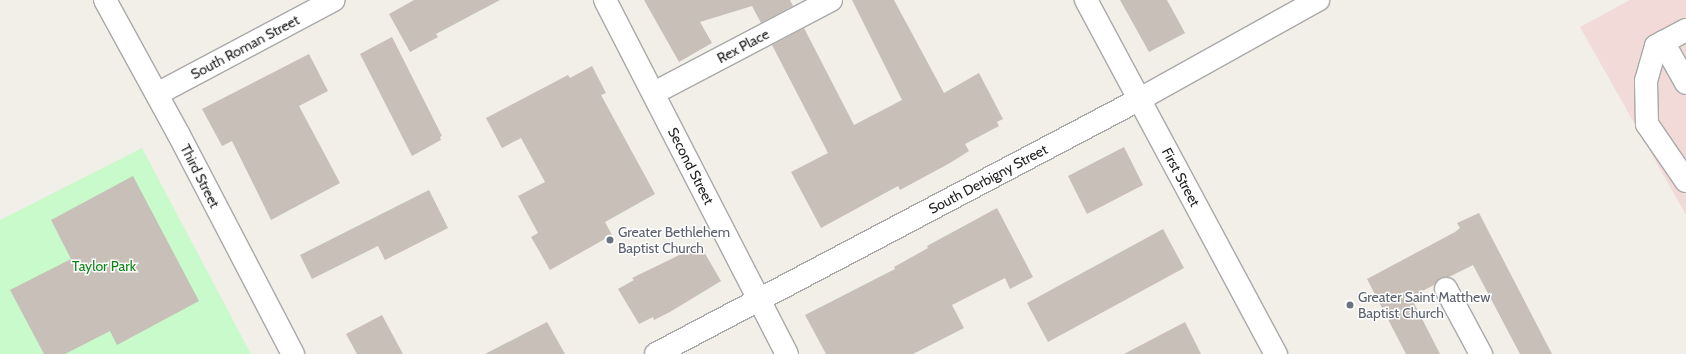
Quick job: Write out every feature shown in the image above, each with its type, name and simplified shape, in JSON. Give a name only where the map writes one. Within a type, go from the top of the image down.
[{"type":"street","name":"Third Street","points":[[105,0],[157,94],[293,354]]},
{"type":"street","name":"South Roman Street","points":[[157,94],[334,0]]},
{"type":"street","name":"Second Street","points":[[606,0],[758,300],[787,354]]},
{"type":"street","name":"Rex Place","points":[[654,93],[831,0]]},
{"type":"street","name":"First Street","points":[[1086,0],[1276,354]]},
{"type":"street","name":"South Derbigny Street","points":[[656,354],[1140,99],[1318,0]]},
{"type":"street","points":[[1686,30],[1656,46],[1646,81],[1647,124],[1686,181]]},
{"type":"street","points":[[1664,42],[1686,83]]},
{"type":"street","points":[[1446,289],[1481,354]]},
{"type":"shaded area","points":[[1630,0],[1686,0],[1686,215],[1580,27]]},
{"type":"green space","name":"Taylor Park","points":[[142,148],[251,354],[0,354],[0,220]]},
{"type":"building","points":[[414,0],[500,0],[436,34],[438,37],[410,52],[389,14]]},
{"type":"building","points":[[644,0],[790,0],[793,6],[761,23],[752,6],[700,22],[712,43],[679,62]]},
{"type":"building","points":[[852,0],[894,0],[944,93],[979,73],[1003,119],[997,122],[999,126],[965,144],[969,151],[950,163],[900,190],[898,186],[821,228],[791,172],[828,153],[772,45],[804,28],[854,125],[902,100]]},
{"type":"building","points":[[1120,0],[1167,0],[1185,33],[1149,52]]},
{"type":"building","points":[[392,37],[442,136],[440,137],[441,140],[412,156],[360,54]]},
{"type":"building","points":[[309,54],[328,91],[299,106],[340,183],[271,220],[232,141],[222,146],[202,109]]},
{"type":"building","points":[[592,66],[606,93],[601,95],[655,194],[605,222],[612,235],[550,270],[531,237],[538,233],[518,196],[545,182],[521,138],[502,148],[486,118],[568,75],[570,78]]},
{"type":"building","points":[[1124,147],[1143,185],[1087,214],[1068,176]]},
{"type":"building","points":[[133,176],[199,301],[117,345],[110,331],[65,354],[44,354],[10,290],[71,259],[51,220]]},
{"type":"building","points":[[429,190],[448,228],[385,260],[378,246],[312,279],[300,255]]},
{"type":"building","points":[[997,208],[1033,277],[1010,289],[1005,278],[952,305],[964,328],[913,354],[826,354],[805,315],[895,269],[894,267],[928,248],[927,246]]},
{"type":"building","points":[[1479,213],[1552,354],[1520,354],[1473,265],[1449,277],[1440,278],[1434,285],[1411,297],[1440,354],[1406,354],[1367,279],[1455,232],[1460,228],[1457,223]]},
{"type":"building","points":[[1163,229],[1184,268],[1048,342],[1027,303]]},
{"type":"building","points":[[700,245],[721,281],[670,312],[654,320],[653,317],[639,324],[618,289],[634,280],[632,278]]},
{"type":"building","points":[[382,315],[403,354],[357,354],[346,334]]},
{"type":"building","points":[[547,322],[565,354],[485,354]]},
{"type":"building","points":[[1185,322],[1201,354],[1124,354]]},
{"type":"place","name":"Greater Bethlehem Baptist Church","points":[[610,240]]},
{"type":"place","name":"Greater Saint Matthew Baptist Church","points":[[1350,305]]}]
